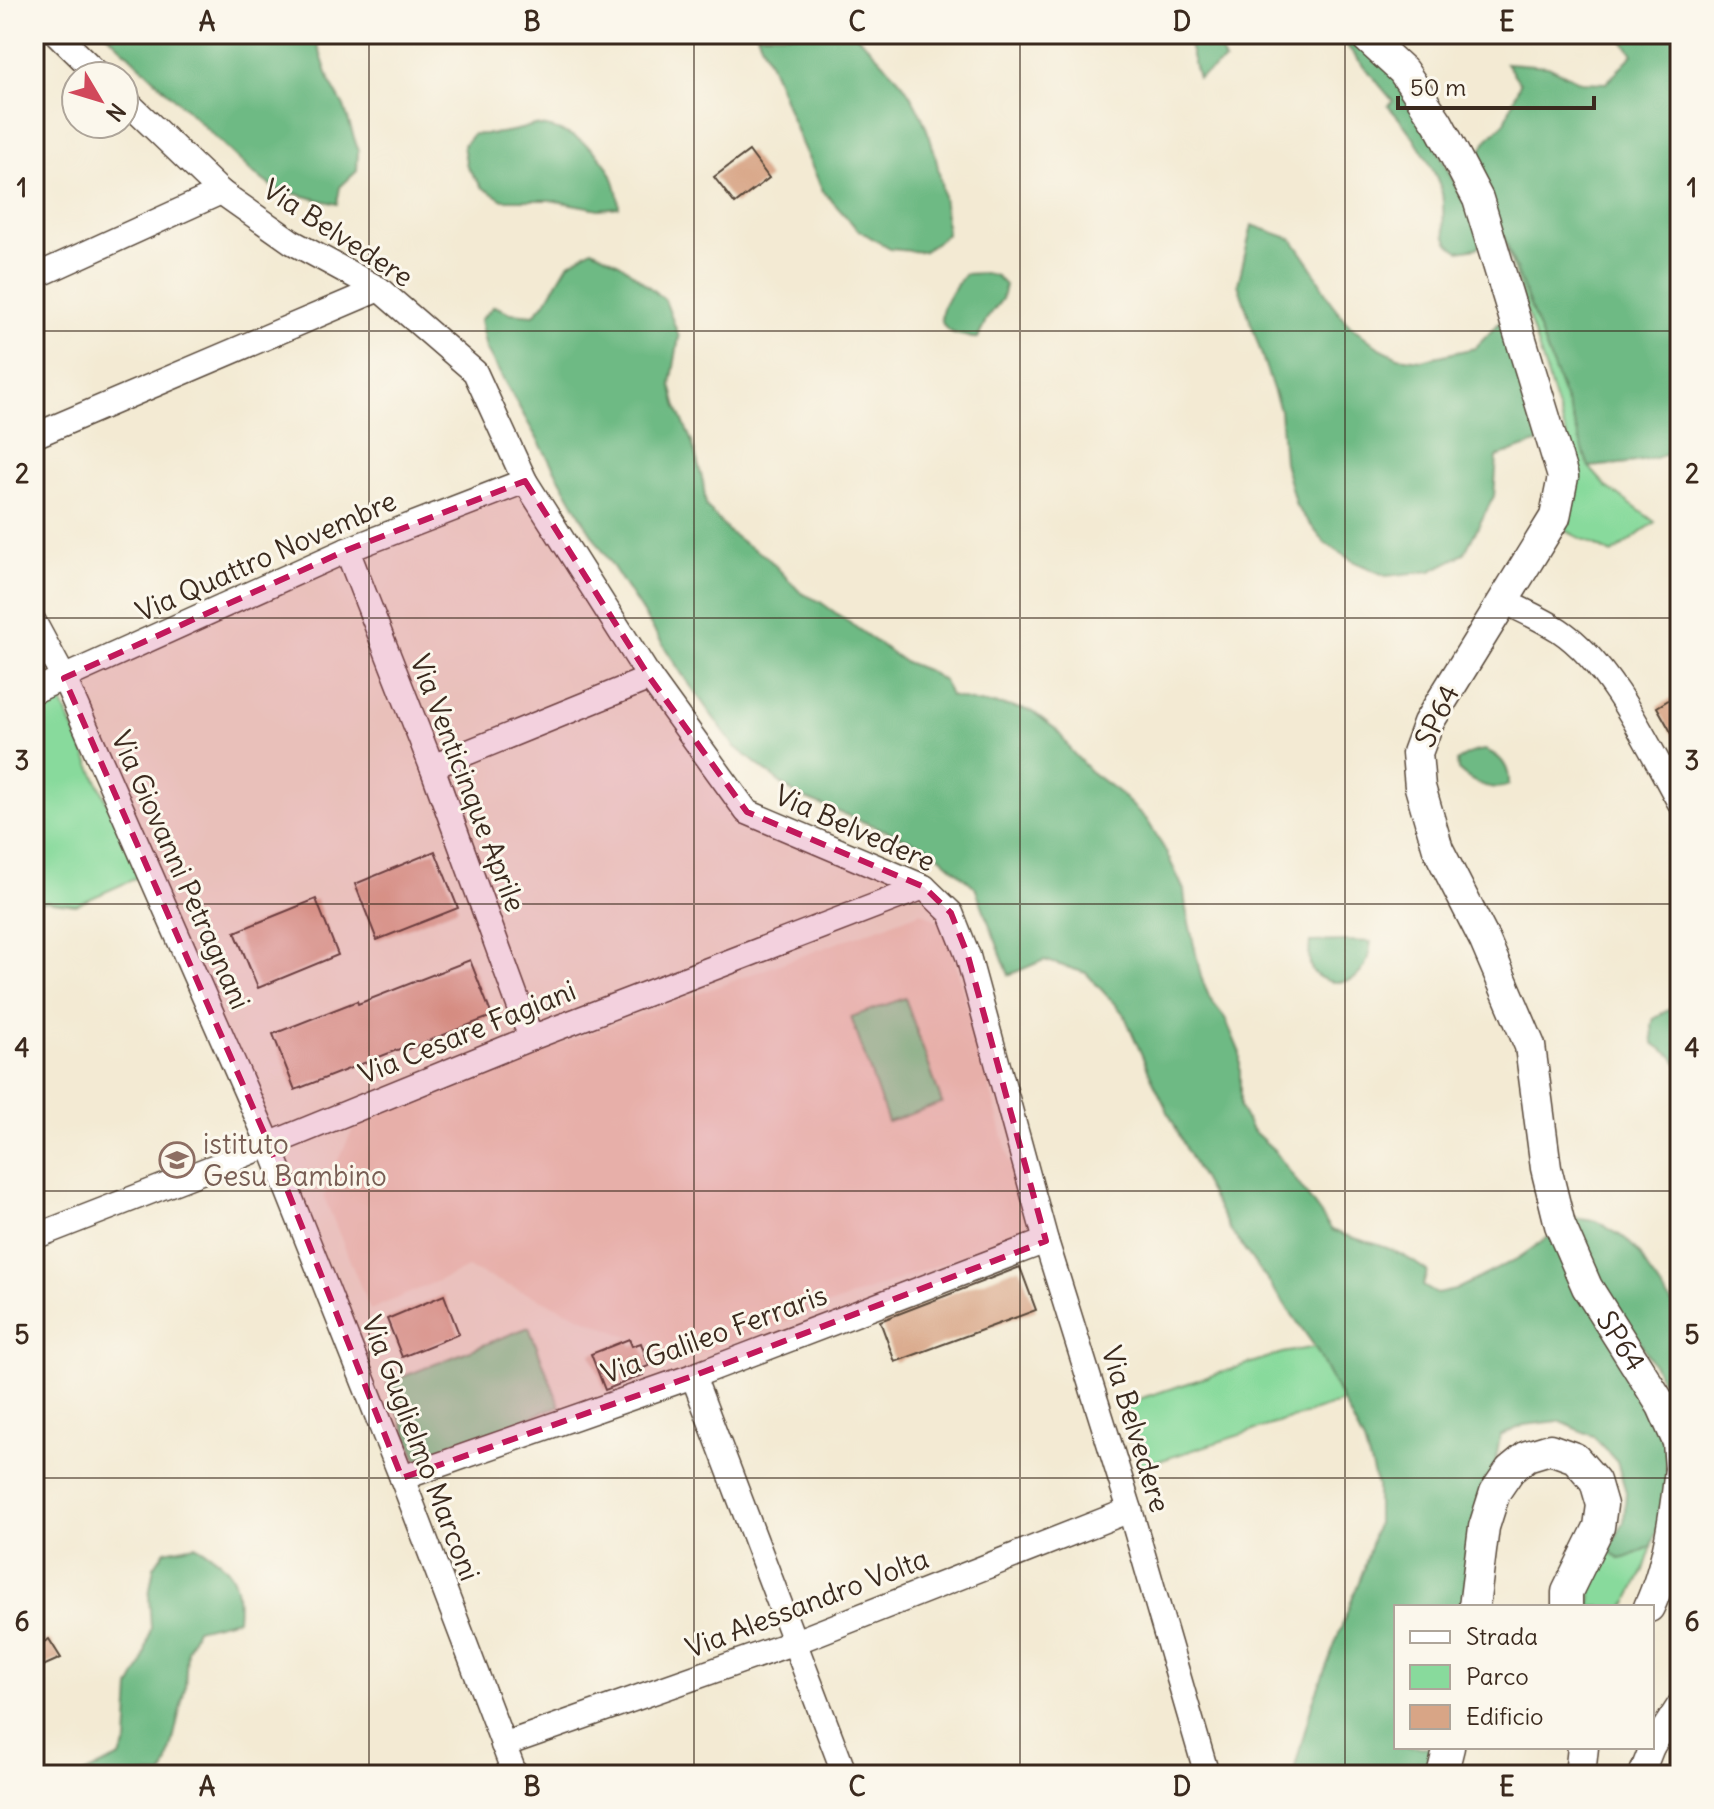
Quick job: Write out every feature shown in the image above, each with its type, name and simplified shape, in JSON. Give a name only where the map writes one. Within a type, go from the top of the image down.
[{"type":"street","points":[[57,34],[84,60]]},
{"type":"street","name":"SP64","points":[[1363,34],[1403,71],[1438,123],[1478,199],[1563,477],[1555,517],[1428,723],[1417,753],[1420,787],[1438,849],[1485,941],[1530,1046],[1546,1168],[1560,1225],[1587,1287],[1662,1406],[1678,1442],[1680,1468],[1676,1504],[1663,1565],[1650,1605]]},
{"type":"street","name":"Via Belvedere","points":[[140,114],[221,192],[292,242],[379,289],[475,372],[525,481],[650,678],[747,812],[924,887],[951,913],[968,956],[1046,1241],[1130,1510],[1207,1775]]},
{"type":"street","points":[[34,277],[221,192]]},
{"type":"street","points":[[34,436],[379,289]]},
{"type":"street","name":"Via Quattro Novembre","points":[[34,691],[347,550],[525,481]]},
{"type":"street","name":"Via Venticinque Aprile","points":[[347,550],[432,767],[531,1038]]},
{"type":"street","points":[[1503,601],[1560,631],[1590,657],[1623,701],[1680,803]]},
{"type":"street","name":"Via Giovanni Petragnani","points":[[34,622],[64,678],[269,1144]]},
{"type":"street","points":[[432,767],[650,678]]},
{"type":"street","name":"Via Cesare Fagiani","points":[[34,1237],[531,1038],[924,887]]},
{"type":"street","name":"Via Guglielmo Marconi","points":[[269,1144],[402,1478],[515,1775]]},
{"type":"street","name":"Via Galileo Ferraris","points":[[402,1478],[693,1376],[1046,1241]]},
{"type":"street","points":[[693,1376],[845,1775]]},
{"type":"street","points":[[1474,1605],[1484,1527],[1495,1492],[1510,1470],[1527,1456],[1550,1449],[1575,1458],[1595,1481],[1602,1505],[1599,1527],[1567,1592],[1567,1605]]},
{"type":"street","name":"Via Alessandro Volta","points":[[503,1745],[795,1642],[1130,1510]]},
{"type":"street","points":[[1654,1744],[1680,1704]]},
{"type":"street","points":[[1442,1775],[1448,1749]]},
{"type":"street","points":[[1580,1775],[1583,1749]]},
{"type":"street","points":[[1641,1775],[1651,1749]]},
{"type":"highlighted area","points":[[525,481],[650,678],[747,812],[924,887],[951,913],[968,956],[1046,1241],[693,1376],[402,1478],[269,1144],[64,678],[347,550]]},
{"type":"shaded area","points":[[922,912],[945,925],[1029,1231],[681,1360],[468,1268],[370,1310],[324,1197],[332,1172],[359,1117]]},
{"type":"green space","points":[[107,34],[314,34],[358,150],[357,171],[340,187],[337,204],[275,189],[251,171],[140,65],[140,60],[134,60]]},
{"type":"green space","points":[[757,34],[854,34],[874,52],[903,84],[924,121],[940,177],[947,234],[923,252],[890,249],[857,229],[823,191]]},
{"type":"green space","points":[[1186,34],[1214,34],[1225,61],[1198,78]]},
{"type":"green space","points":[[1337,34],[1351,34],[1401,76],[1483,240],[1477,248],[1459,251],[1450,244],[1444,230],[1442,193],[1436,176],[1411,133],[1388,106],[1393,101]]},
{"type":"green space","points":[[1618,34],[1680,34],[1680,448],[1647,460],[1589,467],[1499,224],[1470,175],[1485,142],[1505,122],[1520,83],[1506,63],[1548,66],[1581,82],[1606,83],[1633,54]]},
{"type":"green space","points":[[534,125],[567,134],[593,150],[611,175],[619,207],[599,209],[550,200],[503,200],[482,187],[467,167],[463,146],[473,134],[519,130]]},
{"type":"green space","points":[[1499,224],[1589,467],[1607,487],[1655,522],[1612,554],[1562,529],[1575,492],[1570,447]]},
{"type":"green space","points":[[1252,225],[1292,239],[1347,323],[1378,347],[1398,357],[1421,360],[1475,348],[1503,319],[1542,441],[1497,457],[1494,496],[1464,554],[1431,571],[1386,576],[1353,561],[1324,542],[1296,506],[1284,462],[1280,410],[1238,284]]},
{"type":"green space","points":[[592,249],[621,264],[665,300],[679,337],[671,385],[677,407],[692,442],[706,506],[729,532],[767,557],[801,593],[819,601],[903,661],[944,681],[950,696],[1032,711],[1058,731],[1090,771],[1147,820],[1184,890],[1201,977],[1210,999],[1225,1018],[1240,1053],[1240,1108],[1252,1130],[1274,1150],[1332,1230],[1383,1246],[1409,1259],[1427,1271],[1423,1286],[1437,1294],[1455,1290],[1517,1259],[1553,1234],[1664,1431],[1668,1490],[1652,1546],[1619,1559],[1609,1549],[1624,1522],[1626,1492],[1617,1462],[1593,1436],[1559,1421],[1524,1425],[1500,1436],[1471,1605],[1394,1605],[1394,1749],[1443,1749],[1436,1775],[1293,1775],[1312,1704],[1364,1568],[1377,1523],[1377,1486],[1364,1443],[1315,1347],[1230,1230],[1186,1149],[1124,1014],[1086,973],[1044,960],[1009,975],[975,887],[932,849],[796,795],[734,746],[682,674],[588,528],[486,349],[480,320],[494,306],[511,313],[534,315],[547,300],[568,264]]},
{"type":"green space","points":[[965,274],[996,276],[1005,285],[1002,299],[986,320],[978,338],[949,330],[941,316],[948,298]]},
{"type":"green space","points":[[59,697],[141,876],[76,905],[44,901],[34,906],[34,708]]},
{"type":"green space","points":[[1485,750],[1503,763],[1509,785],[1495,788],[1482,785],[1458,770],[1457,762],[1463,757]]},
{"type":"green space","points":[[1310,942],[1371,942],[1367,962],[1361,972],[1342,982],[1327,981],[1315,974],[1309,962]]},
{"type":"green space","points":[[905,998],[942,1103],[888,1122],[851,1017]]},
{"type":"green space","points":[[1680,1007],[1680,1067],[1672,1056],[1653,1043],[1652,1025],[1654,1018]]},
{"type":"green space","points":[[1573,1218],[1596,1221],[1626,1239],[1640,1254],[1649,1272],[1680,1314],[1680,1411],[1602,1284]]},
{"type":"green space","points":[[529,1327],[560,1406],[417,1461],[387,1383]]},
{"type":"green space","points":[[1315,1347],[1343,1402],[1140,1467],[1123,1404],[1282,1353]]},
{"type":"green space","points":[[195,1545],[217,1559],[231,1574],[237,1593],[237,1619],[196,1629],[187,1650],[185,1688],[163,1775],[82,1775],[120,1757],[127,1742],[130,1687],[142,1665],[151,1628],[149,1595],[154,1567],[165,1551]]},
{"type":"green space","points":[[1652,1546],[1626,1605],[1590,1605],[1593,1584],[1609,1549],[1619,1559]]},
{"type":"building","points":[[749,151],[769,178],[735,204],[714,177]]},
{"type":"building","points":[[1680,693],[1680,748],[1657,707]]},
{"type":"building","points":[[435,851],[458,908],[377,940],[355,884]]},
{"type":"building","points":[[316,899],[338,955],[258,988],[235,932]]},
{"type":"building","points":[[470,960],[492,1016],[295,1090],[273,1034]]},
{"type":"building","points":[[1020,1267],[1036,1310],[895,1362],[880,1321]]},
{"type":"building","points":[[444,1295],[459,1334],[402,1357],[387,1319]]},
{"type":"building","points":[[629,1339],[632,1346],[641,1343],[649,1366],[640,1369],[643,1375],[605,1390],[591,1354]]},
{"type":"building","points":[[49,1639],[61,1658],[34,1670],[34,1648]]},
{"type":"place","name":"istituto Gesu Bambino","points":[[177,1160]]}]
